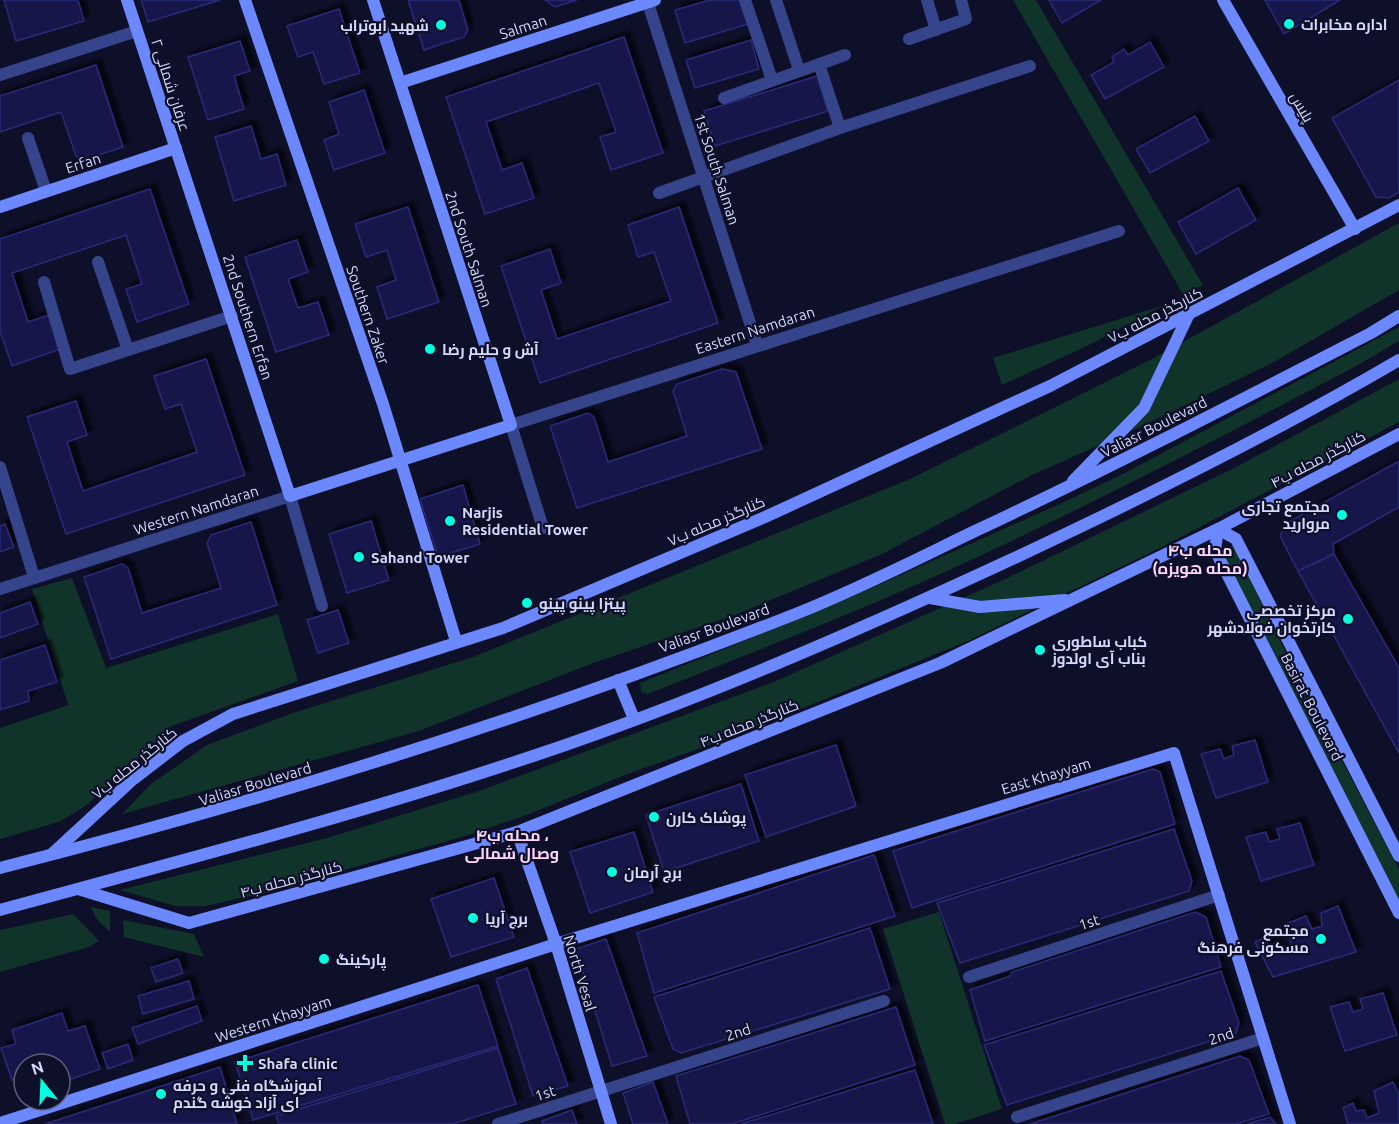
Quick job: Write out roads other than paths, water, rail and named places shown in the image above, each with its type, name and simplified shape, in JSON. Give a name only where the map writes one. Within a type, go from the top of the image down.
[{"type":"street","name":"عرفان شمالی ۲","points":[[127,0],[176,148]]},
{"type":"street","name":"Southern Zaker","points":[[245,0],[402,462],[456,641]]},
{"type":"street","name":"2nd South Salman","points":[[373,0],[511,425]]},
{"type":"street","points":[[745,0],[772,80]]},
{"type":"street","points":[[776,0],[799,70]]},
{"type":"street","points":[[927,0],[936,30]]},
{"type":"street","points":[[909,39],[966,19],[961,0]]},
{"type":"street","name":"پلیس","points":[[1223,0],[1355,229]]},
{"type":"street","name":"Salman","points":[[400,83],[650,1]]},
{"type":"street","name":"1st South Salman","points":[[650,1],[757,345]]},
{"type":"street","points":[[0,75],[137,31]]},
{"type":"street","points":[[724,98],[845,54]]},
{"type":"street","points":[[819,64],[840,128]]},
{"type":"street","points":[[659,193],[840,128],[1030,66]]},
{"type":"street","points":[[28,138],[46,191]]},
{"type":"street","name":"Erfan","points":[[0,207],[176,148]]},
{"type":"street","name":"2nd Southern Erfan","points":[[176,148],[290,496]]},
{"type":"street","name":"کنارگذر محله ب۷","points":[[50,856],[131,781],[183,741],[233,714],[456,641],[504,628],[776,512],[1050,386],[1399,205]]},
{"type":"street","name":"Eastern Namdaran","points":[[402,462],[757,345],[1119,231]]},
{"type":"street","points":[[98,262],[128,350]]},
{"type":"street","points":[[44,282],[70,369],[232,316]]},
{"type":"street","points":[[1066,489],[1144,408],[1189,314]]},
{"type":"street","name":"Valiasr Boulevard","points":[[0,868],[171,825],[363,767],[522,716],[801,612],[1066,489],[1361,338],[1399,316]]},
{"type":"street","points":[[0,910],[382,805],[542,753],[634,719],[930,598],[1089,523],[1224,455],[1399,360]]},
{"type":"street","points":[[511,425],[543,528]]},
{"type":"street","name":"کنارگذر محله ب۴","points":[[76,889],[189,923],[517,832],[940,663],[1218,529],[1399,434]]},
{"type":"street","name":"Western Namdaran","points":[[0,589],[402,462]]},
{"type":"street","points":[[0,467],[34,577]]},
{"type":"street","points":[[290,496],[322,606]]},
{"type":"street","name":"Basirat Boulevard","points":[[1399,856],[1236,539],[1218,529],[1215,550],[1399,913]]},
{"type":"street","points":[[930,598],[980,607],[1074,599]]},
{"type":"street","points":[[618,680],[634,719]]},
{"type":"street","name":"East Khayyam","points":[[556,944],[1174,753],[1290,1124]]},
{"type":"street","name":"North Vesal","points":[[517,832],[556,944],[611,1124]]},
{"type":"street","name":"1st","points":[[969,977],[1219,895]]},
{"type":"street","name":"Western Khayyam","points":[[0,1123],[556,944]]},
{"type":"street","name":"2nd","points":[[601,1091],[884,1001]]},
{"type":"street","name":"2nd","points":[[1017,1118],[1263,1038]]},
{"type":"street","name":"1st","points":[[498,1124],[601,1091]]},
{"type":"place","name":"اداره مخابرات","points":[[1289,24]]},
{"type":"place","name":"شهید ابوتراب","points":[[441,25]]},
{"type":"place","name":"آش و حلیم رضا","points":[[430,349]]},
{"type":"place","name":"مجتمع تجاری مروارید","points":[[1342,515]]},
{"type":"place","name":"Narjis Residential Tower","points":[[450,521]]},
{"type":"place","name":"Sahand Tower","points":[[359,557]]},
{"type":"place","name":"پیتزا پینو پینو","points":[[527,603]]},
{"type":"place","name":"مرکز تخصصی کارتخوان فولادشهر","points":[[1348,619]]},
{"type":"place","name":"کباب ساطوری بناب آی اولدوز","points":[[1040,650]]},
{"type":"place","name":"پوشاک کارن","points":[[654,817]]},
{"type":"place","name":"برج آرمان","points":[[612,872]]},
{"type":"place","name":"برج آریا","points":[[473,918]]},
{"type":"place","name":"مجتمع مسکونی فرهنگ","points":[[1321,939]]},
{"type":"place","name":"پارکینگ","points":[[324,959]]},
{"type":"place","name":"Shafa clinic","points":[[245,1063]]},
{"type":"place","name":"آموزشگاه فنی و حرفه ای آزاد خوشه گندم","points":[[161,1094]]},
{"type":"district","name":"محله ب۴ (محله هویزه)","points":[[1200,559]]},
{"type":"district","name":"محله ب۴ ، وصال شمالی","points":[[512,844]]}]
